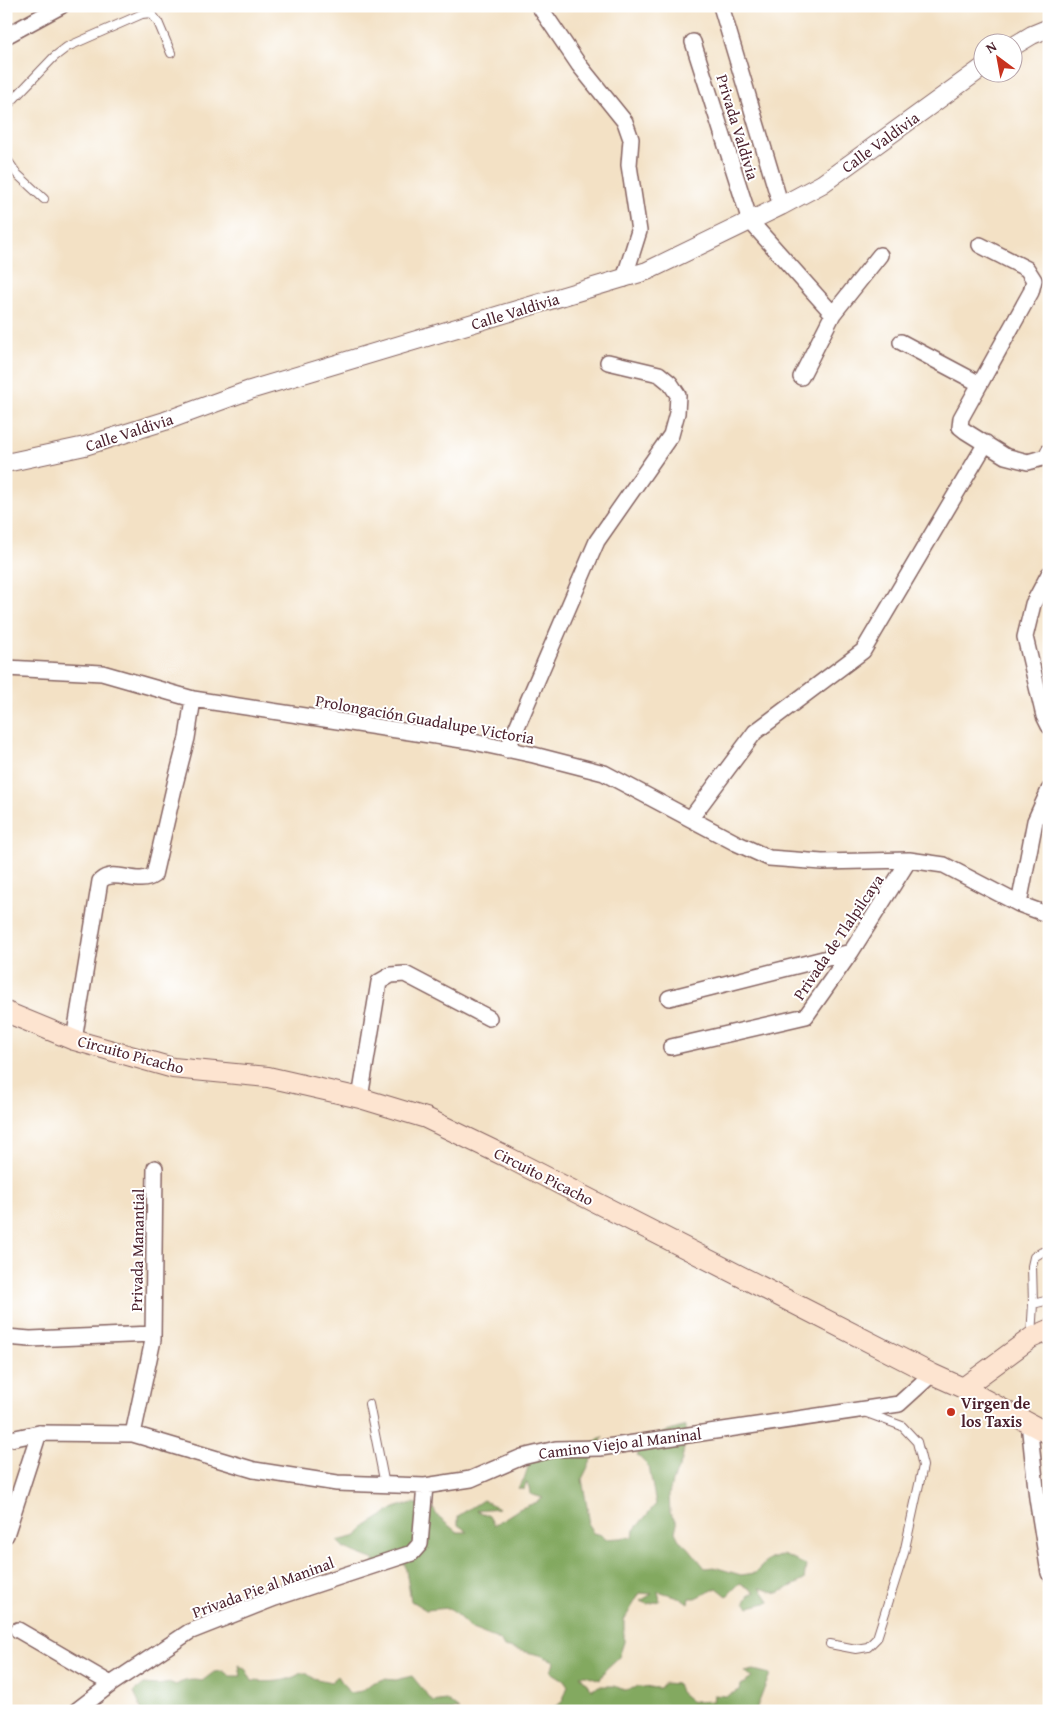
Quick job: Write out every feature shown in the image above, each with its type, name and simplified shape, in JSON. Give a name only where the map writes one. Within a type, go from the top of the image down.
[{"type":"main road","name":"Circuito Picacho","points":[[6,1012],[74,1040],[173,1068],[268,1077],[360,1098],[426,1118],[507,1157],[932,1374],[963,1388],[1049,1434]]},
{"type":"main road","points":[[963,1388],[1040,1334]]},
{"type":"street","points":[[6,36],[61,6]]},
{"type":"street","points":[[538,6],[579,65],[625,122],[631,139],[629,165],[639,231],[624,279]]},
{"type":"street","points":[[721,6],[782,206]]},
{"type":"street","points":[[1022,41],[1049,28]]},
{"type":"street","name":"Privada Valdivia","points":[[693,42],[750,222]]},
{"type":"street","name":"Calle Valdivia","points":[[6,463],[85,446],[165,421],[250,390],[647,271],[750,222],[822,184],[972,75]]},
{"type":"street","points":[[750,222],[833,314]]},
{"type":"street","points":[[980,245],[1026,269],[1034,280],[1031,292],[961,418],[960,427],[1005,456],[1028,462],[1046,457],[1049,451]]},
{"type":"street","points":[[801,377],[833,314],[880,255]]},
{"type":"street","points":[[901,342],[980,384]]},
{"type":"street","points":[[507,750],[597,541],[671,435],[678,413],[678,395],[659,374],[608,362]]},
{"type":"street","points":[[691,818],[755,732],[863,651],[986,444]]},
{"type":"street","points":[[1049,574],[1032,604],[1025,636],[1044,716],[1049,726]]},
{"type":"street","name":"Prolongación Guadalupe Victoria","points":[[6,668],[102,673],[193,699],[469,741],[534,755],[604,773],[736,843],[769,858],[822,862],[909,860],[944,865],[1019,904],[1049,915]]},
{"type":"street","points":[[74,1040],[100,881],[105,876],[137,880],[148,879],[154,874],[187,738],[193,699]]},
{"type":"street","points":[[1019,904],[1035,821],[1049,790]]},
{"type":"street","name":"Privada de Tlalpilcaya","points":[[671,1047],[806,1016],[851,952],[909,860]]},
{"type":"street","points":[[669,998],[851,952]]},
{"type":"street","points":[[360,1098],[379,982],[391,975],[405,974],[489,1018]]},
{"type":"street","name":"Privada Manantial","points":[[133,1434],[153,1340],[155,1168]]},
{"type":"street","points":[[6,1337],[30,1339],[153,1334]]},
{"type":"street","name":"Camino Viejo al Maninal","points":[[6,1440],[39,1433],[133,1434],[254,1470],[337,1483],[426,1486],[471,1479],[522,1457],[556,1449],[600,1448],[899,1404],[932,1374]]},
{"type":"street","points":[[1029,1423],[1036,1498],[1049,1573]]},
{"type":"street","points":[[6,1535],[39,1433]]},
{"type":"street","name":"Privada Pie al Maninal","points":[[76,1711],[111,1684],[189,1632],[275,1598],[412,1553],[420,1544],[426,1486]]},
{"type":"street","points":[[18,1630],[111,1684]]},
{"type":"lane","points":[[6,107],[54,57],[67,47],[142,14],[151,13],[158,22],[171,53]]},
{"type":"lane","points":[[6,158],[17,174],[44,199]]},
{"type":"lane","points":[[1040,1334],[1033,1304],[1032,1266],[1034,1257],[1049,1250]]},
{"type":"lane","points":[[1033,1304],[1049,1300]]},
{"type":"lane","points":[[369,1404],[384,1485]]},
{"type":"lane","points":[[830,1644],[856,1649],[868,1647],[877,1638],[904,1553],[923,1466],[917,1442],[902,1426],[860,1410]]},
{"type":"green space","points":[[686,1426],[682,1461],[672,1482],[669,1494],[670,1513],[677,1523],[675,1532],[679,1540],[688,1547],[705,1568],[714,1567],[741,1575],[755,1573],[768,1560],[783,1555],[806,1565],[804,1580],[778,1593],[760,1588],[770,1602],[749,1607],[745,1602],[749,1595],[755,1592],[740,1583],[727,1596],[717,1588],[696,1598],[689,1598],[688,1603],[681,1598],[658,1591],[660,1601],[647,1604],[640,1601],[652,1594],[640,1593],[624,1620],[624,1642],[619,1657],[605,1670],[600,1680],[580,1675],[591,1689],[599,1686],[615,1686],[624,1690],[639,1687],[660,1688],[664,1683],[677,1684],[680,1692],[692,1702],[713,1701],[714,1695],[726,1696],[740,1690],[741,1685],[752,1678],[745,1672],[754,1670],[770,1674],[757,1707],[759,1711],[548,1711],[562,1702],[568,1686],[564,1680],[551,1672],[554,1661],[540,1655],[504,1647],[500,1640],[472,1629],[449,1608],[426,1610],[411,1601],[405,1564],[376,1564],[377,1575],[370,1569],[375,1560],[344,1548],[337,1541],[357,1536],[363,1528],[397,1507],[413,1503],[424,1506],[431,1505],[438,1517],[457,1532],[468,1532],[458,1525],[458,1516],[483,1500],[499,1508],[476,1510],[489,1516],[494,1525],[519,1509],[543,1498],[530,1494],[526,1482],[524,1490],[518,1488],[524,1479],[531,1458],[586,1447],[603,1437],[582,1479],[589,1518],[588,1524],[593,1533],[602,1535],[605,1539],[633,1537],[634,1530],[656,1504],[649,1467],[637,1455],[650,1437]]},
{"type":"green space","points":[[239,1665],[246,1670],[252,1681],[277,1681],[306,1673],[313,1678],[331,1682],[338,1676],[349,1693],[362,1691],[372,1683],[384,1679],[396,1680],[412,1676],[433,1702],[446,1700],[459,1710],[142,1711],[134,1692],[144,1684],[171,1683],[176,1685],[189,1680],[202,1681],[214,1672],[223,1671],[230,1676],[241,1676]]},
{"type":"place","name":"Virgen de los Taxis","points":[[951,1412]]}]
